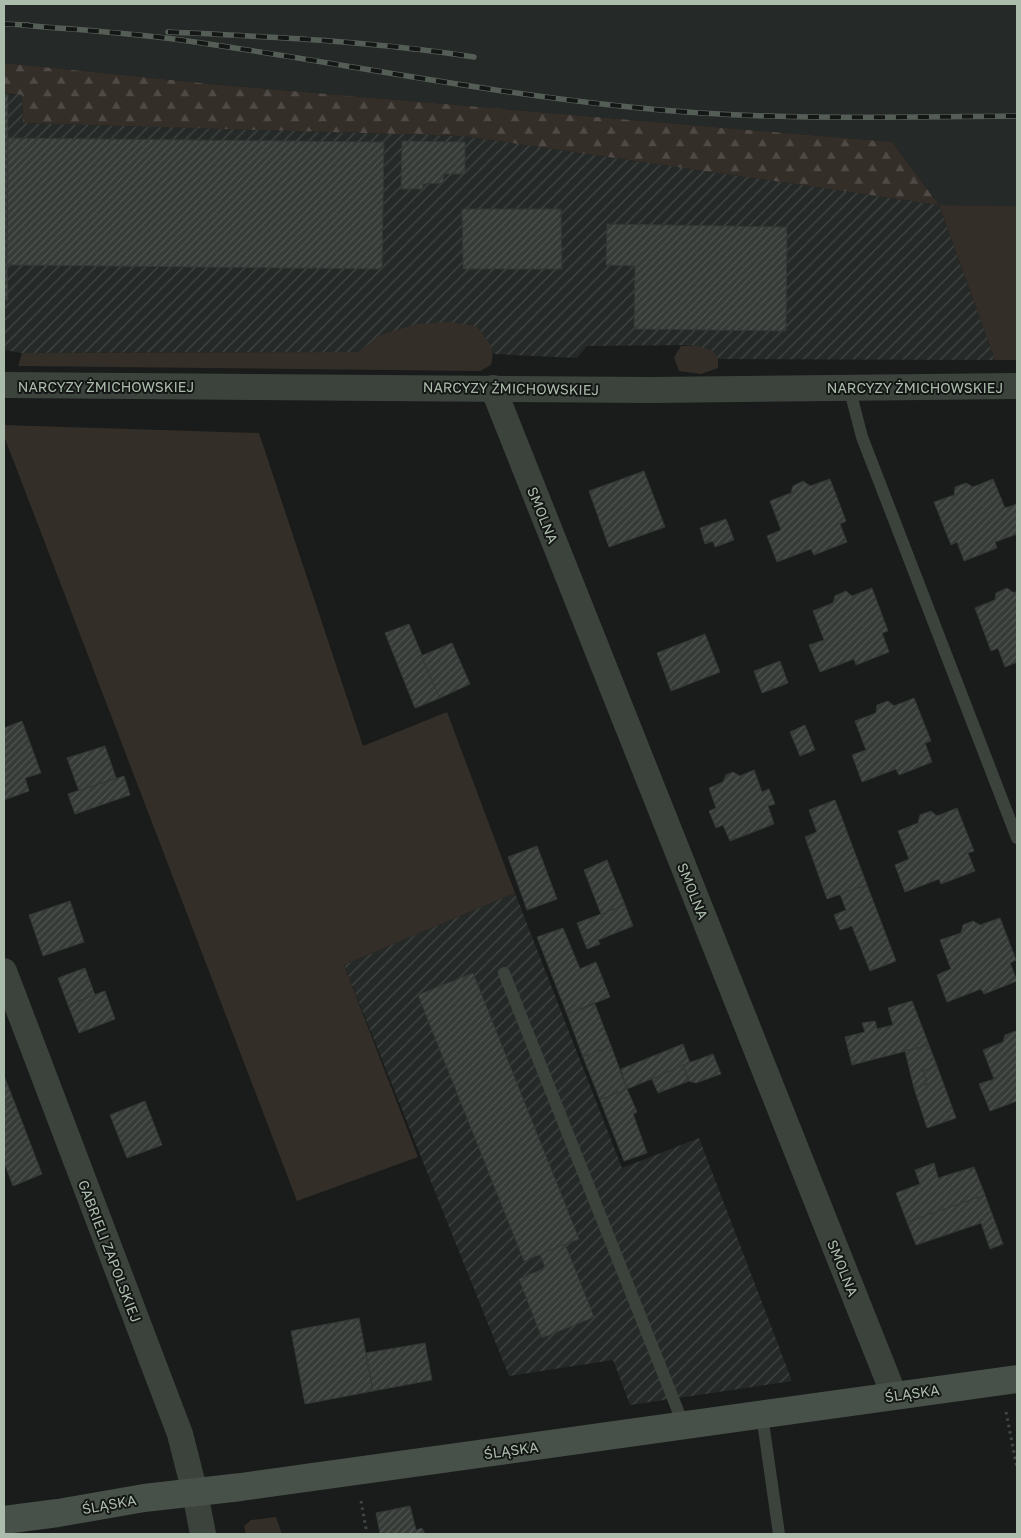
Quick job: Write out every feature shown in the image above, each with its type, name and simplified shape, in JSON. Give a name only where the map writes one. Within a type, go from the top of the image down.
[{"type":"street","name":"NARCYZY ŻMICHOWSKIEJ","points":[[4,385],[651,390],[1017,386]]},
{"type":"street","name":"SMOLNA","points":[[493,388],[894,1395]]},
{"type":"street","name":"GABRIELI ZAPOLSKIEJ","points":[[4,972],[180,1434],[195,1492],[203,1534]]},
{"type":"street","name":"ŚLĄSKA","points":[[4,1520],[144,1498],[684,1426],[1008,1380]]},
{"type":"lane","points":[[849,387],[862,436],[1017,838]]},
{"type":"lane","points":[[504,973],[684,1426]]},
{"type":"lane","points":[[762,1414],[779,1534]]},
{"type":"path","points":[[1008,1380],[1017,1468]]},
{"type":"path","points":[[361,1499],[368,1534]]},
{"type":"shaded area","points":[[4,4],[1017,4],[1017,206],[939,205],[892,142],[221,85],[4,63]]},
{"type":"shaded area","points":[[4,94],[22,95],[23,123],[463,136],[939,205],[995,360],[718,359],[695,345],[587,346],[577,358],[494,354],[359,352],[22,353],[4,350]]},
{"type":"shaded area","points":[[515,893],[622,1168],[699,1138],[792,1381],[630,1405],[613,1360],[509,1376],[344,965]]},
{"type":"green space","points":[[4,63],[221,85],[892,142],[939,205],[463,136],[23,123],[22,95],[4,93]]},
{"type":"green space","points":[[939,205],[1017,206],[1017,360],[995,360]]},
{"type":"green space","points":[[450,322],[476,326],[490,344],[492,353],[491,365],[480,371],[18,366],[22,353],[358,352],[381,335],[416,324]]},
{"type":"green space","points":[[695,345],[713,351],[718,359],[718,368],[701,374],[679,371],[674,357],[681,346]]},
{"type":"green space","points":[[4,425],[259,433],[363,746],[447,712],[515,893],[344,965],[418,1157],[297,1201],[4,436]]},
{"type":"green space","points":[[276,1517],[282,1534],[246,1534],[244,1526],[251,1520]]},
{"type":"building","points":[[4,94],[8,94],[8,300],[4,300]]},
{"type":"building","points":[[8,138],[384,142],[382,269],[7,265]]},
{"type":"building","points":[[402,141],[465,142],[465,174],[444,174],[443,183],[423,184],[423,189],[401,189]]},
{"type":"building","points":[[462,209],[561,209],[562,269],[463,269]]},
{"type":"building","points":[[607,224],[787,227],[786,331],[634,329],[635,266],[606,265]]},
{"type":"building","points":[[644,471],[665,527],[609,547],[589,491]]},
{"type":"building","points":[[830,479],[846,521],[840,524],[847,542],[814,555],[811,549],[777,562],[767,536],[781,530],[770,501],[791,493],[793,486],[803,481],[810,486]]},
{"type":"building","points":[[993,479],[1005,508],[1017,504],[1017,534],[995,542],[997,548],[964,561],[957,542],[951,545],[934,502],[954,495],[955,487],[966,483],[973,487]]},
{"type":"building","points":[[726,519],[734,540],[715,547],[713,541],[705,544],[700,528]]},
{"type":"building","points":[[872,588],[888,631],[882,633],[889,652],[856,665],[854,659],[820,672],[809,645],[824,640],[813,611],[833,603],[835,596],[846,591],[852,596]]},
{"type":"building","points":[[1007,588],[1014,593],[1017,591],[1017,662],[1005,667],[998,648],[991,651],[975,608],[995,600],[996,593]]},
{"type":"building","points":[[409,624],[440,698],[415,708],[385,633]]},
{"type":"building","points":[[705,634],[720,672],[671,691],[657,653]]},
{"type":"building","points":[[452,643],[470,684],[440,698],[421,656]]},
{"type":"building","points":[[780,661],[788,683],[762,693],[754,671]]},
{"type":"building","points":[[914,698],[931,741],[925,743],[932,762],[899,775],[896,769],[862,782],[852,755],[866,750],[855,721],[876,713],[877,705],[888,701],[894,706]]},
{"type":"building","points":[[22,721],[41,773],[25,778],[29,791],[4,800],[4,728]]},
{"type":"building","points":[[805,725],[815,750],[800,756],[790,732]]},
{"type":"building","points":[[105,746],[116,778],[79,791],[67,758]]},
{"type":"building","points":[[754,770],[762,792],[769,789],[775,804],[768,806],[774,824],[730,841],[723,825],[716,828],[709,811],[716,808],[709,788],[723,782],[726,775],[733,772],[740,776]]},
{"type":"building","points":[[124,776],[130,795],[75,814],[68,794]]},
{"type":"building","points":[[835,800],[867,885],[827,899],[805,837],[817,832],[809,810]]},
{"type":"building","points":[[957,808],[974,851],[968,853],[975,871],[941,884],[939,879],[905,892],[895,865],[909,859],[898,831],[918,823],[920,815],[931,811],[937,816]]},
{"type":"building","points":[[537,846],[557,899],[527,910],[508,857]]},
{"type":"building","points":[[607,860],[625,905],[601,914],[584,870]]},
{"type":"building","points":[[867,885],[896,961],[870,971],[852,926],[840,930],[834,915],[846,910],[840,894]]},
{"type":"building","points":[[70,901],[84,942],[43,956],[29,915]]},
{"type":"building","points":[[625,905],[633,926],[598,940],[600,944],[587,949],[577,923]]},
{"type":"building","points":[[1000,918],[1016,960],[1010,963],[1017,981],[984,994],[981,989],[947,1002],[937,975],[951,969],[940,940],[961,933],[963,925],[973,921],[980,925]]},
{"type":"building","points":[[563,928],[580,969],[596,962],[610,997],[567,1014],[537,937]]},
{"type":"building","points":[[85,968],[95,995],[68,1005],[58,978]]},
{"type":"building","points":[[473,973],[579,1239],[524,1261],[418,995]]},
{"type":"building","points":[[105,991],[115,1019],[79,1033],[68,1005]]},
{"type":"building","points":[[912,1001],[929,1045],[852,1065],[845,1037],[865,1032],[862,1023],[875,1021],[877,1029],[893,1025],[888,1008]]},
{"type":"building","points":[[595,1004],[611,1046],[583,1057],[567,1014]]},
{"type":"building","points":[[1016,1031],[1017,1101],[990,1111],[979,1084],[994,1079],[983,1050],[1003,1042],[1005,1035]]},
{"type":"building","points":[[683,1044],[690,1063],[627,1089],[621,1069]]},
{"type":"building","points":[[929,1045],[937,1066],[923,1071],[927,1084],[914,1088],[905,1051]]},
{"type":"building","points":[[611,1046],[627,1089],[600,1100],[583,1057]]},
{"type":"building","points":[[713,1054],[721,1074],[696,1083],[689,1081],[683,1065]]},
{"type":"building","points":[[683,1065],[689,1081],[658,1093],[652,1079]]},
{"type":"building","points":[[937,1066],[956,1118],[927,1128],[914,1088],[927,1084],[923,1071]]},
{"type":"building","points":[[4,1076],[14,1101],[4,1105]]},
{"type":"building","points":[[627,1089],[637,1112],[633,1114],[647,1153],[624,1161],[600,1100]]},
{"type":"building","points":[[14,1101],[42,1174],[13,1186],[4,1162],[4,1105]]},
{"type":"building","points":[[145,1101],[162,1145],[127,1158],[110,1115]]},
{"type":"building","points":[[934,1163],[938,1178],[974,1167],[985,1195],[907,1222],[896,1193],[920,1184],[915,1170]]},
{"type":"building","points":[[985,1195],[1003,1244],[990,1249],[981,1223],[916,1245],[907,1222]]},
{"type":"building","points":[[565,1244],[594,1317],[542,1338],[519,1279],[545,1268],[540,1254]]},
{"type":"building","points":[[359,1318],[373,1391],[305,1404],[291,1331]]},
{"type":"building","points":[[425,1343],[432,1380],[373,1391],[366,1353]]},
{"type":"building","points":[[410,1506],[416,1530],[422,1528],[425,1534],[380,1534],[376,1513]]},
{"type":"railway","points":[[4,24],[28,25]]},
{"type":"railway","points":[[22,25],[167,38],[519,93],[630,107],[775,116],[1017,116]]},
{"type":"railway","points":[[168,32],[360,43],[474,57]]}]
